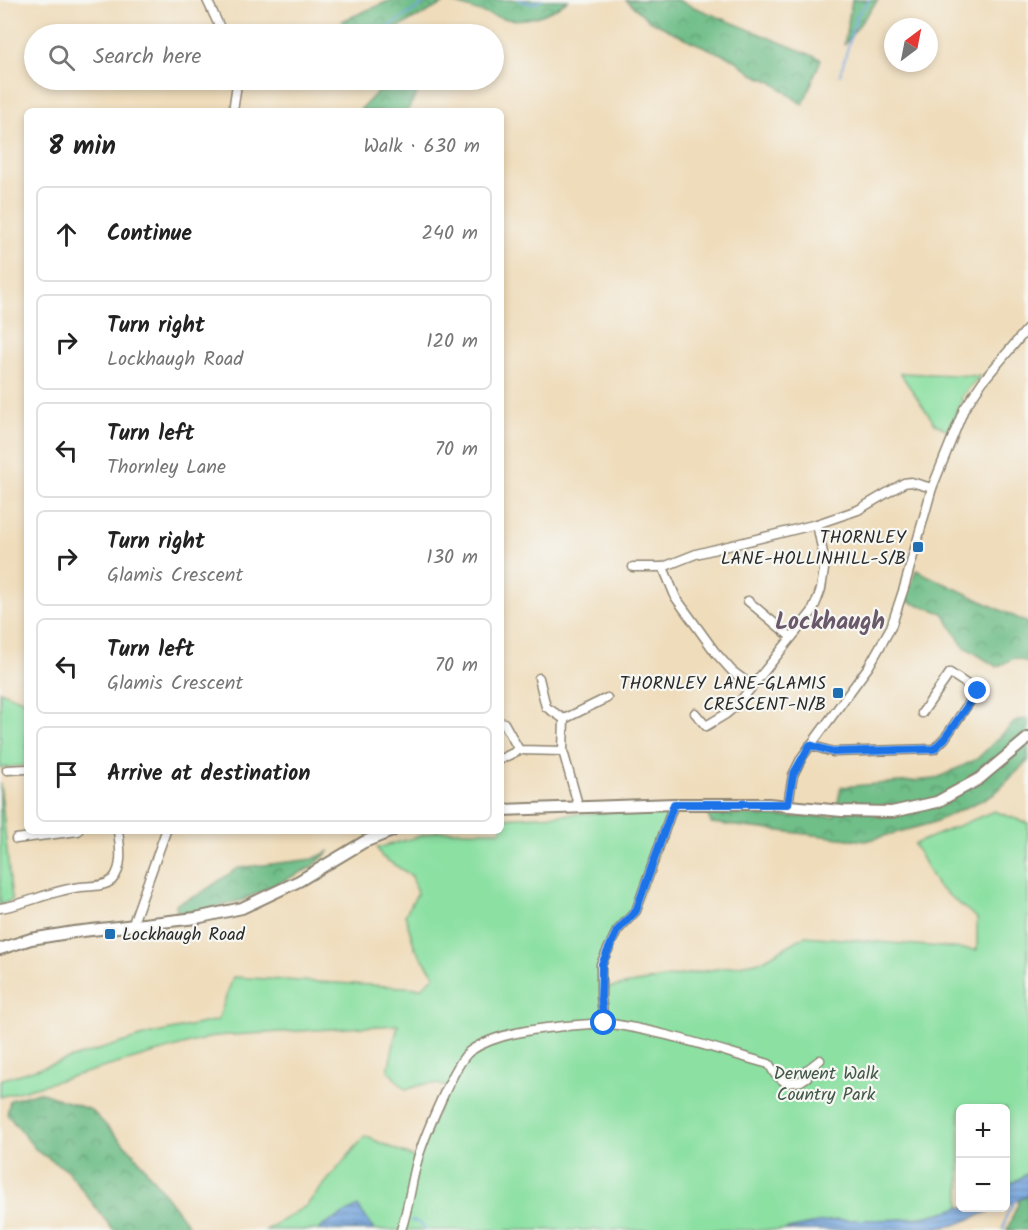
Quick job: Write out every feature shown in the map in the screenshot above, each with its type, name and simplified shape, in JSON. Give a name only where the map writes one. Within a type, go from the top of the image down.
[{"type":"main road","points":[[504,810],[674,804],[788,804],[842,811],[892,812],[937,802],[979,778],[1028,738]]},
{"type":"main road","points":[[0,949],[31,939],[196,918],[242,908],[291,886],[364,842],[384,834]]},
{"type":"street","points":[[207,0],[218,24]]},
{"type":"street","points":[[233,108],[236,90]]},
{"type":"street","points":[[788,804],[793,775],[810,745],[869,666],[891,627],[932,488],[964,409],[982,381],[1028,328]]},
{"type":"street","points":[[633,567],[663,567],[696,554],[817,524],[858,510],[904,483],[911,482],[932,488]]},
{"type":"street","points":[[695,713],[706,726],[726,714],[752,686],[812,612],[821,589],[825,563],[817,524]]},
{"type":"street","points":[[663,567],[676,598],[715,652],[732,671],[752,686]]},
{"type":"street","points":[[748,601],[791,637]]},
{"type":"street","points":[[810,745],[833,752],[934,749],[945,738],[978,691],[950,673],[922,713]]},
{"type":"street","points":[[539,678],[546,707],[564,720]]},
{"type":"street","points":[[564,720],[607,698]]},
{"type":"street","points":[[564,720],[563,751],[579,808]]},
{"type":"street","points":[[504,723],[519,750]]},
{"type":"street","points":[[504,758],[519,750],[563,751]]},
{"type":"street","points":[[7,770],[24,769]]},
{"type":"street","points":[[604,1020],[601,997],[602,964],[617,931],[636,911],[674,804]]},
{"type":"street","points":[[16,839],[55,834]]},
{"type":"street","points":[[0,908],[67,889],[104,885],[111,881],[118,870],[118,834]]},
{"type":"street","points":[[132,926],[165,834]]},
{"type":"street","points":[[401,1230],[418,1159],[443,1097],[468,1052],[490,1041],[563,1025],[604,1020],[769,1064],[775,1074],[786,1083],[801,1081],[807,1077],[807,1070],[820,1060]]},
{"type":"green space","points":[[391,0],[568,0],[555,9],[525,19],[500,18],[448,1],[405,24],[343,24],[342,21]]},
{"type":"green space","points":[[626,0],[677,0],[821,59],[803,105],[772,82],[753,74],[735,60],[649,20]]},
{"type":"green space","points":[[852,0],[878,0],[844,45]]},
{"type":"green space","points":[[379,90],[419,90],[409,108],[362,108]]},
{"type":"green space","points":[[900,373],[980,376],[961,397],[962,401],[948,430],[935,424]]},
{"type":"green space","points":[[916,570],[1028,623],[1028,662],[1014,658],[997,667],[963,646],[943,613],[906,601]]},
{"type":"green space","points":[[0,691],[24,701],[24,765],[0,768]]},
{"type":"green space","points":[[1028,719],[1028,761],[993,795],[932,823],[866,841],[711,823],[707,813],[790,817],[835,816],[841,787],[935,779],[977,759],[1017,720]]},
{"type":"green space","points":[[0,783],[12,900],[0,905]]},
{"type":"green space","name":"Derwent Walk Country Park","points":[[672,809],[636,911],[617,931],[601,964],[601,989],[762,961],[805,936],[977,950],[977,918],[937,886],[914,844],[994,811],[1028,823],[1028,1173],[1010,1184],[1010,1104],[956,1104],[956,1208],[929,1216],[833,1221],[784,1230],[266,1230],[306,1206],[365,1136],[417,1159],[448,1087],[427,1084],[406,1090],[388,1071],[398,1025],[215,1036],[0,1097],[0,1080],[147,1035],[218,1020],[233,977],[421,988],[435,976],[415,948],[405,915],[417,894],[412,876],[382,857],[377,848],[427,834],[504,834],[504,818]]},
{"type":"green space","points":[[330,851],[312,867],[243,900],[195,912],[177,912],[176,904],[198,895],[238,868],[313,859]]},
{"type":"green space","points":[[39,1092],[91,1110],[134,1154],[192,1230],[113,1230],[67,1170],[37,1151],[7,1114],[10,1100]]},
{"type":"green space","points":[[1028,1196],[1028,1230],[1007,1230],[1020,1199]]},
{"type":"water","points":[[1028,1173],[1028,1196],[1010,1203],[1010,1184]]},
{"type":"water","points":[[358,1206],[374,1230],[319,1230],[324,1225]]},
{"type":"water","points":[[956,1208],[956,1212],[988,1212],[955,1225],[928,1230],[784,1230],[833,1221],[915,1218]]},
{"type":"waterway","points":[[393,24],[430,0]]},
{"type":"waterway","points":[[519,0],[532,4],[541,0]]},
{"type":"waterway","points":[[840,75],[857,15],[869,0]]},
{"type":"waterway","points":[[1003,1230],[1006,1216],[1015,1200]]},
{"type":"waterway","points":[[411,1221],[420,1223],[426,1230]]},
{"type":"place","name":"THORNLEY LANE-HOLLINHILL-S/B","points":[[918,547]]},
{"type":"place","name":"THORNLEY LANE-GLAMIS CRESCENT-N/B","points":[[838,693]]},
{"type":"place","name":"Lockhaugh Road","points":[[110,934]]},
{"type":"district","name":"Lockhaugh","points":[[830,621]]},
{"type":"route","points":[[604,1023],[601,997],[602,964],[617,931],[636,911],[674,804],[788,804],[793,775],[810,745],[833,752],[934,749],[945,738],[978,691]]}]
